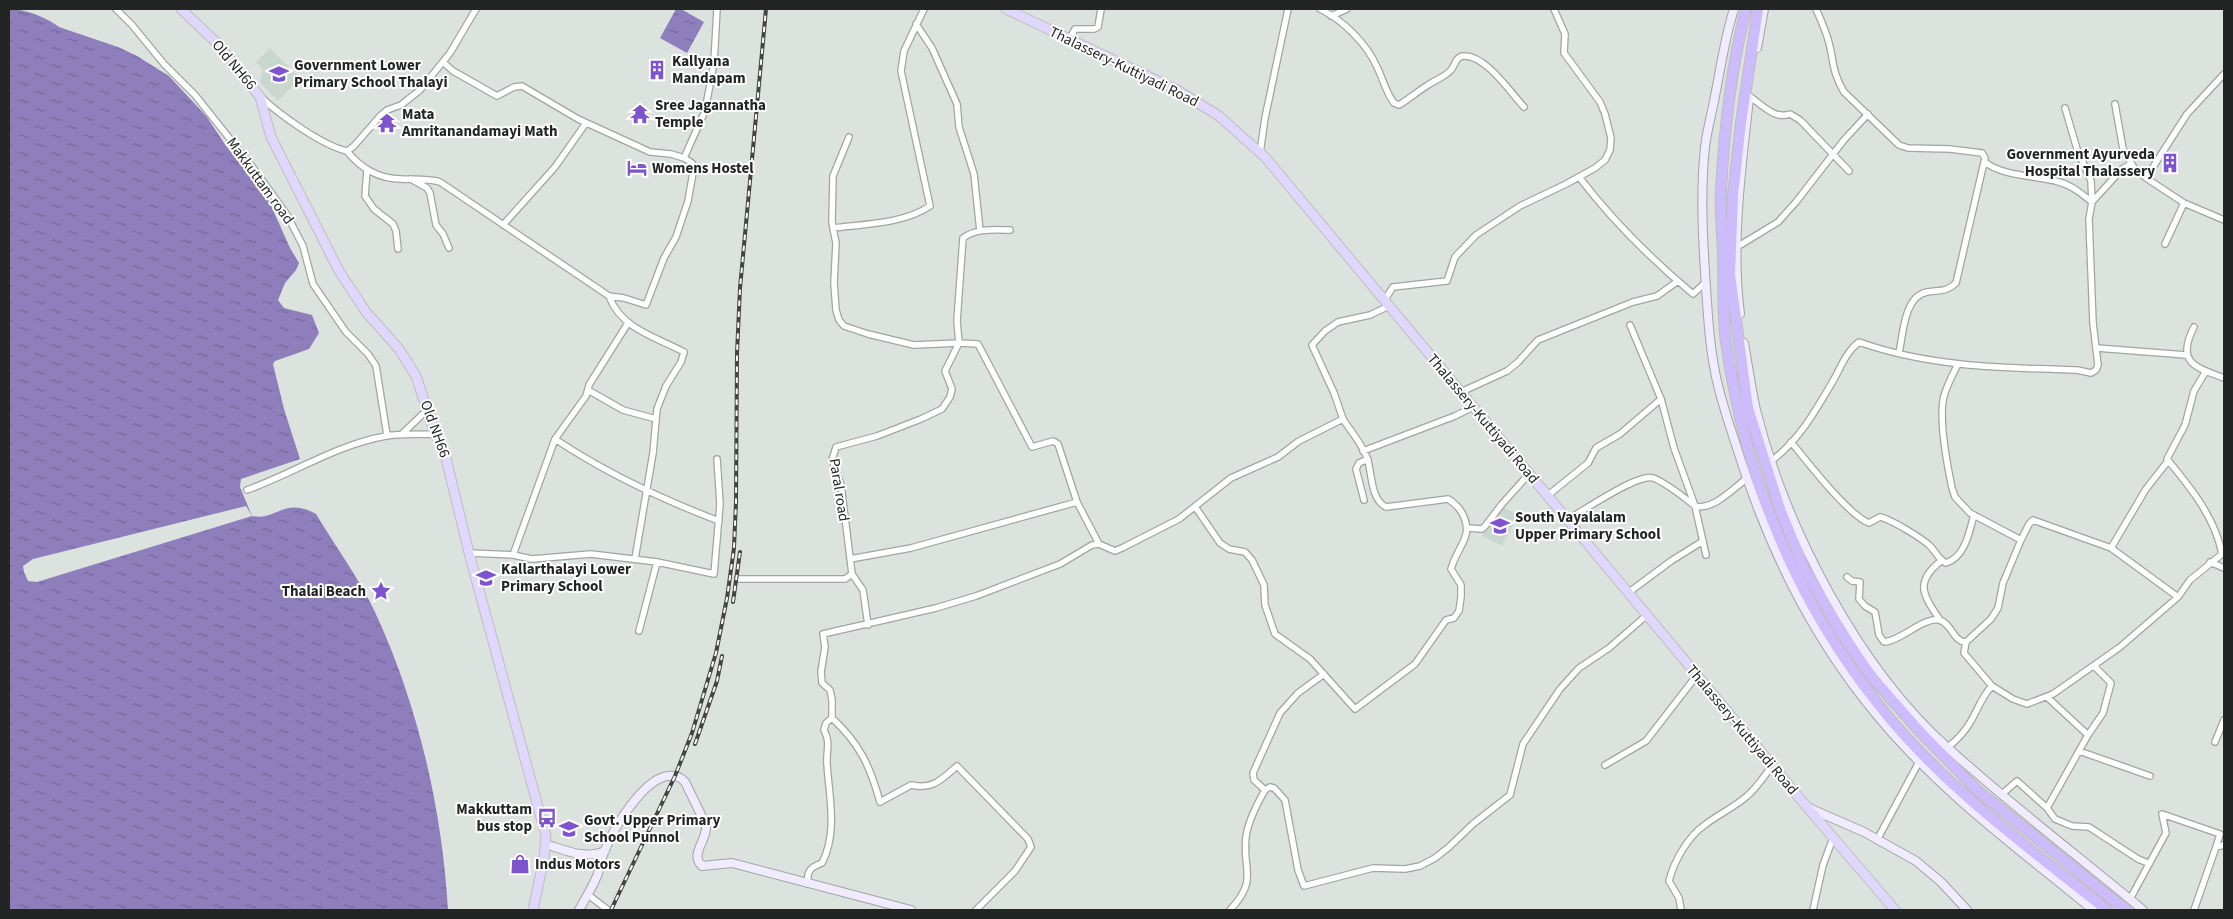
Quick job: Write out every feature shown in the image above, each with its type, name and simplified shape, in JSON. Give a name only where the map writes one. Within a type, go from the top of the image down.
[{"type":"highway","points":[[1746,9],[1740,35],[1721,191],[1725,339],[1739,418],[1767,512],[1787,558],[1815,611],[1854,672],[1891,719],[1951,782],[2018,839],[2107,910]]},
{"type":"highway","points":[[1758,9],[1736,168],[1730,275],[1748,408],[1780,509],[1804,568],[1842,634],[1871,676],[1922,733],[1977,790],[2126,910]]},
{"type":"main road","name":"Old NH66","points":[[181,9],[218,45],[260,97],[271,137],[339,271],[366,312],[399,349],[416,376],[436,434],[444,450],[469,553],[546,836],[544,858],[533,910]]},
{"type":"main road","name":"Thalassery-Kuttiyadi Road","points":[[1006,9],[1177,90],[1219,116],[1260,153],[1807,808],[1895,910]]},
{"type":"street","name":"Makkuttam road","points":[[116,9],[132,24],[164,64],[195,95],[257,173],[287,215],[303,246],[313,284],[346,332],[368,354],[376,366],[387,436]]},
{"type":"street","points":[[347,151],[354,146],[387,110],[400,105],[420,90],[443,62],[476,9]]},
{"type":"street","points":[[684,158],[705,111],[714,63],[717,9]]},
{"type":"street","points":[[834,228],[879,224],[917,215],[930,206],[901,71],[904,51],[924,9]]},
{"type":"street","points":[[1069,40],[1075,29],[1094,29],[1098,27],[1101,9]]},
{"type":"street","points":[[1260,153],[1265,118],[1288,9]]},
{"type":"street","points":[[1320,9],[1350,29],[1376,64],[1394,103],[1399,105],[1425,86],[1446,74],[1451,70],[1457,59],[1462,56],[1470,57],[1492,68],[1524,107]]},
{"type":"street","points":[[1331,16],[1347,9]]},
{"type":"street","points":[[1196,508],[1220,543],[1229,549],[1245,552],[1252,560],[1264,585],[1265,605],[1275,634],[1310,659],[1355,709],[1416,664],[1446,620],[1454,618],[1459,611],[1460,584],[1451,569],[1468,532],[1467,523],[1457,504],[1448,499],[1386,507],[1380,504],[1376,496],[1368,460],[1343,419],[1334,392],[1312,345],[1324,331],[1338,322],[1370,315],[1387,303],[1393,287],[1446,281],[1455,256],[1476,235],[1520,206],[1579,177],[1605,160],[1610,150],[1611,138],[1600,102],[1564,53],[1565,34],[1554,9]]},
{"type":"street","points":[[1734,9],[1728,30],[1705,146],[1703,188],[1706,282],[1714,367],[1746,479],[1777,558],[1798,598],[1842,672],[1877,716],[1919,762],[1979,817],[2093,910]]},
{"type":"street","points":[[1764,9],[1750,96],[1739,194],[1737,247],[1739,310],[1756,410],[1771,461],[1806,547],[1832,598],[1861,646],[1907,706],[1947,748],[2001,795],[2143,910]]},
{"type":"street","points":[[1816,9],[1827,35],[1831,60],[1838,81],[1844,92],[1899,145],[1908,148],[1975,151],[1982,153],[1985,162],[1956,283],[1941,292],[1927,292],[1914,298],[1910,306],[1899,353]]},
{"type":"street","points":[[916,24],[932,48],[957,104],[959,127],[974,174],[980,231]]},
{"type":"street","points":[[260,97],[320,140],[338,149],[347,151],[354,161],[366,170],[389,179],[430,179],[440,182],[573,269],[609,296],[624,298],[646,305],[664,258],[676,237],[688,201],[694,167],[692,163],[671,154],[650,152],[586,123],[522,86],[514,87],[497,96],[462,76],[443,62]]},
{"type":"street","points":[[2146,178],[2187,114],[2218,83],[2224,74]]},
{"type":"street","points":[[1750,96],[1774,114],[1784,117],[1790,114],[1800,120],[1849,171]]},
{"type":"street","points":[[2115,104],[2123,149],[2131,164],[2146,178],[2184,204],[2224,220]]},
{"type":"street","points":[[1771,461],[1803,430],[1849,349],[1859,342],[1919,359],[1958,364],[2077,370],[2091,373],[2096,370],[2098,365],[2093,323],[2089,219],[2092,202],[2091,181],[2077,149],[2065,108]]},
{"type":"street","points":[[1737,247],[1778,222],[1796,202],[1833,153],[1868,114]]},
{"type":"street","points":[[503,225],[556,167],[586,123]]},
{"type":"street","points":[[849,137],[833,176],[832,222],[836,243],[834,283],[836,310],[839,320],[844,326],[892,341],[914,345],[978,344],[1032,447],[1053,441],[1058,444],[1077,502],[1099,544],[1110,550],[1122,548],[1150,535],[1196,508],[1218,487],[1231,478],[1278,457],[1299,441],[1343,419]]},
{"type":"street","points":[[1985,162],[1990,166],[2003,170],[2061,182],[2092,202]]},
{"type":"street","points":[[2092,202],[2122,169],[2131,164]]},
{"type":"street","points":[[366,170],[365,196],[374,209],[392,224],[396,231],[398,249]]},
{"type":"street","points":[[1579,177],[1602,206],[1646,252],[1693,294],[1706,282]]},
{"type":"street","points":[[410,179],[427,188],[430,193],[436,225],[443,234],[449,248]]},
{"type":"street","points":[[2165,244],[2184,204]]},
{"type":"street","points":[[959,343],[957,321],[963,238],[980,231],[1010,230]]},
{"type":"street","points":[[1461,392],[1506,371],[1518,362],[1538,340],[1633,302],[1657,296],[1678,281]]},
{"type":"street","points":[[609,296],[614,308],[628,323],[684,352],[681,362],[661,397],[635,559]]},
{"type":"street","points":[[513,555],[555,439],[586,396],[628,323]]},
{"type":"street","points":[[1630,325],[1661,399],[1674,448],[1695,506],[1706,555]]},
{"type":"street","points":[[2194,327],[2187,339],[2186,355],[2200,368],[2224,378]]},
{"type":"street","name":"Paral road","points":[[852,574],[841,485],[832,460],[833,451],[836,447],[877,436],[942,409],[950,398],[952,389],[945,371],[959,343]]},
{"type":"street","points":[[2097,348],[2186,355]]},
{"type":"street","points":[[1958,364],[1944,396],[1942,425],[1952,488],[1960,503],[1974,515],[2021,540]]},
{"type":"street","points":[[2111,548],[2146,489],[2168,461],[2167,457],[2185,425],[2194,391],[2206,371]]},
{"type":"street","points":[[588,390],[623,410],[656,419]]},
{"type":"street","points":[[1547,496],[1588,463],[1596,448],[1620,434],[1661,399]]},
{"type":"street","points":[[1363,451],[1455,416],[1473,407]]},
{"type":"street","points":[[402,434],[427,410]]},
{"type":"street","points":[[246,490],[275,480],[340,449],[387,436],[436,434]]},
{"type":"street","points":[[555,439],[595,466],[718,521]]},
{"type":"street","points":[[1791,442],[1819,477],[1854,512],[1869,523],[1880,517],[1891,520],[1929,545],[1941,560],[1946,563],[1961,554],[1974,515]]},
{"type":"street","points":[[469,553],[513,555],[532,559],[591,554],[657,562],[714,574],[720,504],[716,459]]},
{"type":"street","points":[[1364,500],[1356,468],[1359,463],[1368,460]]},
{"type":"street","points":[[2168,461],[2182,476],[2203,507],[2216,531],[2223,552],[2190,580],[2178,597],[2120,647],[2094,666],[2047,697],[2027,704],[2012,700],[1992,686],[1964,653],[1966,642],[1991,619],[1998,608],[2003,583],[2021,540],[2033,520],[2038,520],[2111,548],[2178,597]]},
{"type":"street","points":[[1467,528],[1482,529],[1486,526],[1502,504],[1529,474]]},
{"type":"street","points":[[1567,520],[1629,483],[1643,477],[1653,478],[1695,506],[1702,508],[1710,506],[1746,479]]},
{"type":"street","points":[[850,559],[912,548],[1077,502]]},
{"type":"street","points":[[1628,593],[1671,561],[1703,541]]},
{"type":"street","points":[[976,910],[1015,870],[1031,847],[1023,834],[957,766],[941,782],[920,788],[911,785],[880,802],[866,761],[860,750],[849,735],[832,718],[830,690],[822,683],[821,672],[825,647],[822,634],[868,625],[976,596],[1060,564],[1092,545],[1099,544]]},
{"type":"street","points":[[1941,560],[1930,569],[1924,580],[1925,596],[1940,620],[1948,625],[1962,642],[1966,642]]},
{"type":"street","points":[[639,632],[657,562]]},
{"type":"street","points":[[2210,562],[2224,568]]},
{"type":"street","points":[[738,579],[845,580],[852,574],[863,590],[868,625]]},
{"type":"street","points":[[1847,577],[1852,581],[1860,582],[1859,599],[1865,606],[1875,612],[1879,635],[1884,642],[1891,642],[1912,629],[1935,620],[1940,620]]},
{"type":"street","points":[[1230,910],[1244,891],[1248,879],[1246,850],[1248,829],[1265,790],[1270,787],[1274,788],[1285,800],[1298,870],[1304,886],[1373,868],[1420,866],[1435,858],[1449,847],[1473,824],[1510,795],[1523,744],[1556,693],[1579,668],[1609,648],[1647,615]]},
{"type":"street","points":[[2047,808],[2103,713],[2111,683],[2094,666]]},
{"type":"street","points":[[1265,790],[1254,780],[1253,774],[1280,713],[1298,693],[1324,674]]},
{"type":"street","points":[[1605,765],[1646,741],[1697,676]]},
{"type":"street","points":[[1947,748],[1960,737],[1971,722],[1981,700],[1992,686]]},
{"type":"street","points":[[2047,697],[2088,736]]},
{"type":"street","points":[[808,884],[807,876],[810,868],[822,863],[830,842],[831,794],[827,758],[829,739],[824,730],[826,723],[832,718]]},
{"type":"street","points":[[2215,742],[2224,720]]},
{"type":"street","points":[[2079,751],[2150,776]]},
{"type":"street","points":[[1877,840],[1919,762]]},
{"type":"street","points":[[1682,910],[1679,898],[1669,881],[1672,868],[1688,842],[1704,824],[1735,806],[1750,794],[1772,766]]},
{"type":"street","points":[[580,910],[597,876],[605,851],[641,791],[662,777],[671,776],[681,778],[685,782],[706,825],[706,831],[697,856],[702,866],[732,863],[910,910]]},
{"type":"street","points":[[2001,795],[2016,781],[2047,808],[2055,819],[2072,826],[2088,827],[2138,859],[2148,863]]},
{"type":"street","points":[[1807,808],[1877,840],[1916,861],[1930,872],[1967,910]]},
{"type":"street","points":[[2130,899],[2166,833],[2162,814],[2220,834],[2194,910]]},
{"type":"street","points":[[1813,910],[1823,865],[1833,838]]},
{"type":"street","points":[[545,844],[578,854],[595,855],[605,851]]},
{"type":"street","points":[[2216,847],[2224,845]]},
{"type":"street","points":[[587,894],[608,910]]},
{"type":"shaded area","name":"Government Lower Primary School Thalayi","points":[[270,48],[300,78],[278,101],[260,83],[263,70],[256,62]]},
{"type":"shaded area","name":"South Vayalalam Upper Primary School","points":[[1499,505],[1518,515],[1502,546],[1482,536]]},
{"type":"water","points":[[9,9],[35,14],[59,27],[118,47],[137,56],[169,76],[207,117],[226,146],[269,201],[290,248],[299,263],[296,270],[285,283],[278,300],[284,308],[312,315],[319,333],[309,349],[275,361],[273,364],[284,409],[300,459],[241,479],[240,487],[252,516],[261,517],[296,507],[316,514],[375,612],[404,683],[425,758],[434,795],[440,833],[448,910],[9,910]]},
{"type":"water","points":[[676,9],[681,9],[704,22],[687,53],[660,38]]},
{"type":"pier","points":[[246,506],[252,516],[37,582],[28,581],[24,572],[23,566],[33,559]]},
{"type":"railway","points":[[611,910],[675,776],[692,733],[716,653],[727,598],[734,548],[736,502],[737,353],[740,288],[766,9]]},
{"type":"railway","points":[[733,602],[740,552]]},
{"type":"railway","points":[[695,744],[717,681],[722,656]]},
{"type":"place","name":"Kallyana Mandapam","points":[[657,70]]},
{"type":"place","name":"Government Lower Primary School Thalayi","points":[[279,74]]},
{"type":"place","name":"Sree Jagannatha Temple","points":[[640,114]]},
{"type":"place","name":"Mata Amritanandamayi Math","points":[[387,123]]},
{"type":"place","name":"Government Ayurveda Hospital Thalassery","points":[[2170,163]]},
{"type":"place","name":"Womens Hostel","points":[[637,168]]},
{"type":"place","name":"South Vayalalam Upper Primary School","points":[[1500,526]]},
{"type":"place","name":"Kallarthalayi Lower Primary School","points":[[486,578]]},
{"type":"place","name":"Thalai Beach","points":[[381,591]]},
{"type":"place","name":"Makkuttam bus stop","points":[[547,818]]},
{"type":"place","name":"Govt. Upper Primary School Punnol","points":[[569,829]]},
{"type":"place","name":"Indus Motors","points":[[520,864]]}]
